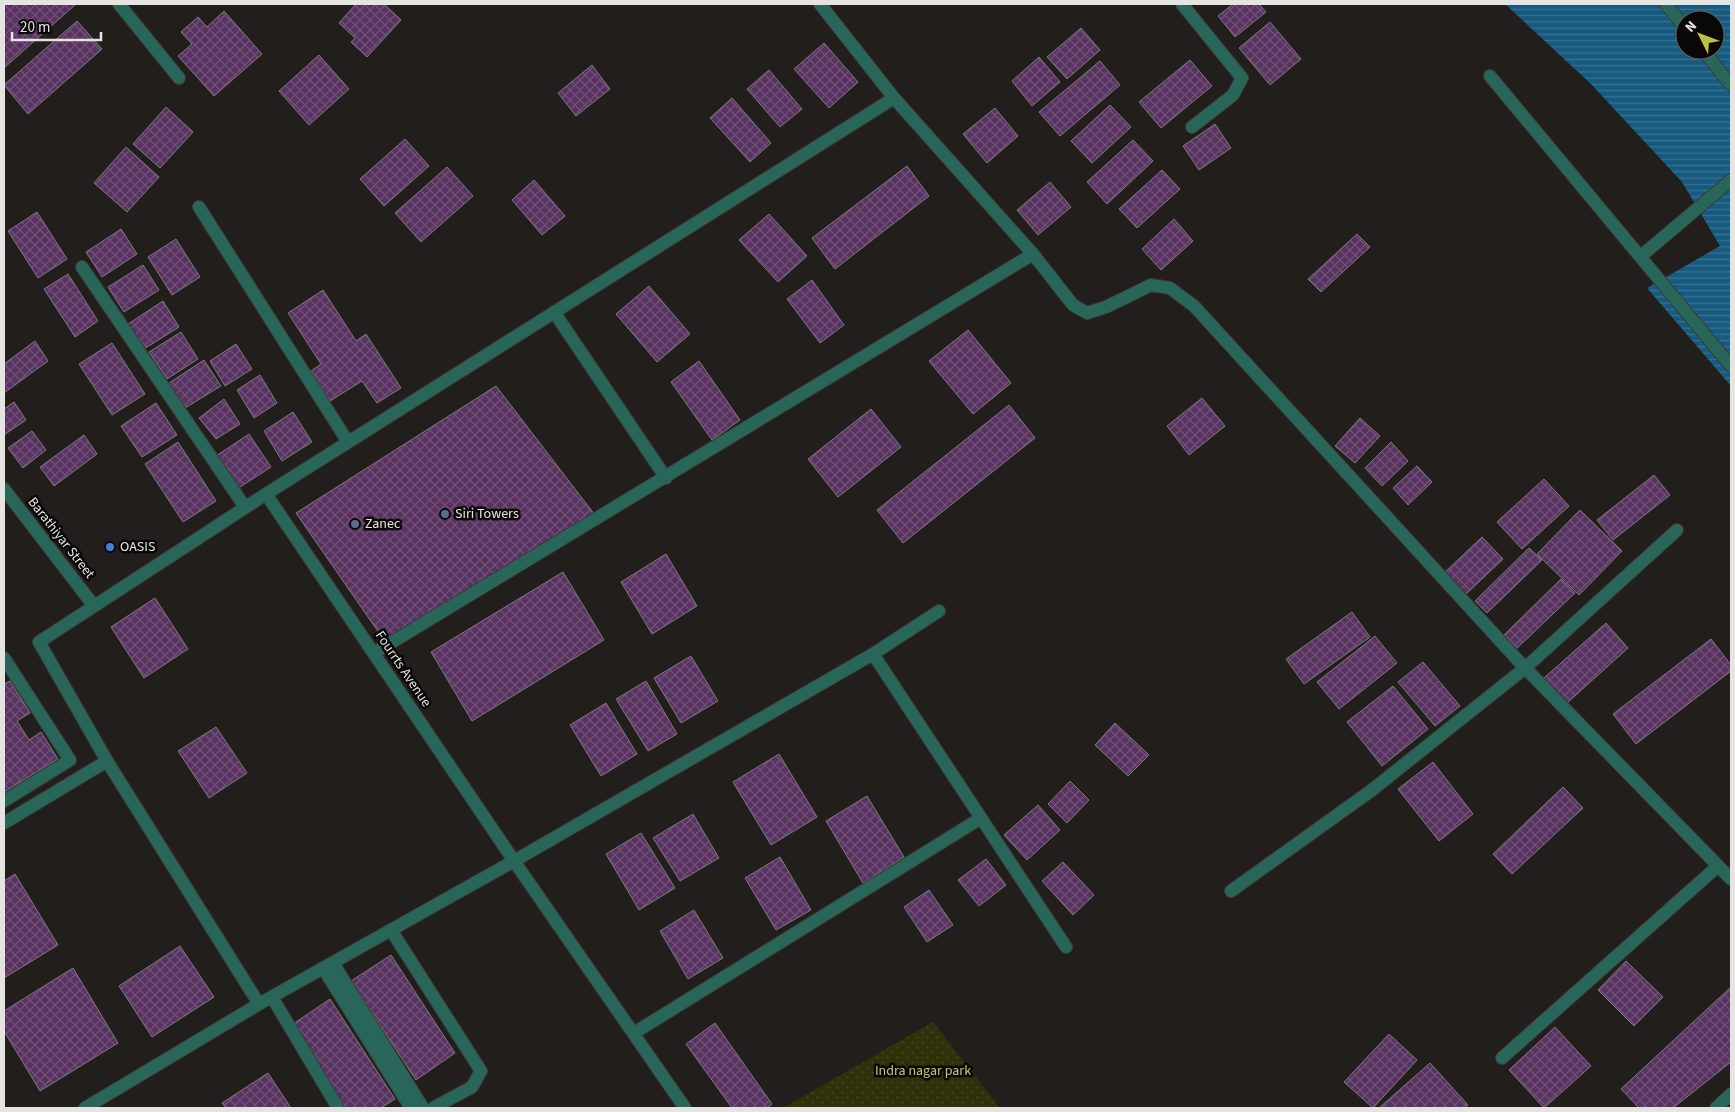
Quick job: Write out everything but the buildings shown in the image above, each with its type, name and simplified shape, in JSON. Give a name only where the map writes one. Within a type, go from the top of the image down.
[{"type":"street","points":[[119,4],[179,78]]},
{"type":"street","points":[[820,4],[894,98],[1033,254],[1073,305],[1087,313],[1106,307],[1150,286],[1170,288],[1194,306],[1525,668],[1731,879]]},
{"type":"street","points":[[1182,4],[1242,78],[1233,95],[1192,128]]},
{"type":"street","points":[[1666,4],[1675,15]]},
{"type":"street","points":[[1711,60],[1731,85]]},
{"type":"street","points":[[1490,76],[1731,366]]},
{"type":"street","points":[[259,1004],[107,761],[39,642],[245,507],[894,98]]},
{"type":"street","points":[[1641,256],[1731,180]]},
{"type":"street","points":[[200,207],[348,442]]},
{"type":"street","points":[[374,653],[666,478],[1033,254]]},
{"type":"street","points":[[82,267],[245,507]]},
{"type":"street","points":[[554,312],[666,478]]},
{"type":"street","name":"Barathiyar Street","points":[[4,489],[94,606]]},
{"type":"street","name":"Fourrts Avenue","points":[[266,494],[514,861],[685,1108]]},
{"type":"street","points":[[1231,891],[1372,790],[1525,668],[1677,530]]},
{"type":"street","points":[[84,1108],[259,1004],[514,861],[873,654],[939,611]]},
{"type":"street","points":[[873,654],[1066,947]]},
{"type":"street","points":[[4,658],[70,760],[4,801]]},
{"type":"street","points":[[4,823],[107,761]]},
{"type":"street","points":[[634,1033],[981,818]]},
{"type":"street","points":[[1502,1058],[1718,866]]},
{"type":"street","points":[[391,930],[481,1071],[472,1086],[433,1108]]},
{"type":"street","points":[[328,965],[411,1108]]},
{"type":"street","points":[[328,965],[423,1108]]},
{"type":"street","points":[[272,997],[338,1108]]},
{"type":"street","points":[[1716,1108],[1731,1094]]},
{"type":"green space","name":"Indra nagar park","points":[[933,1022],[1000,1108],[783,1108]]},
{"type":"water","points":[[1505,4],[1731,4],[1731,386],[1647,288],[1720,246],[1682,182],[1591,84]]},
{"type":"place","name":"Siri Towers","points":[[445,514]]},
{"type":"place","name":"Zanec","points":[[355,524]]},
{"type":"place","name":"OASIS","points":[[110,547]]}]
